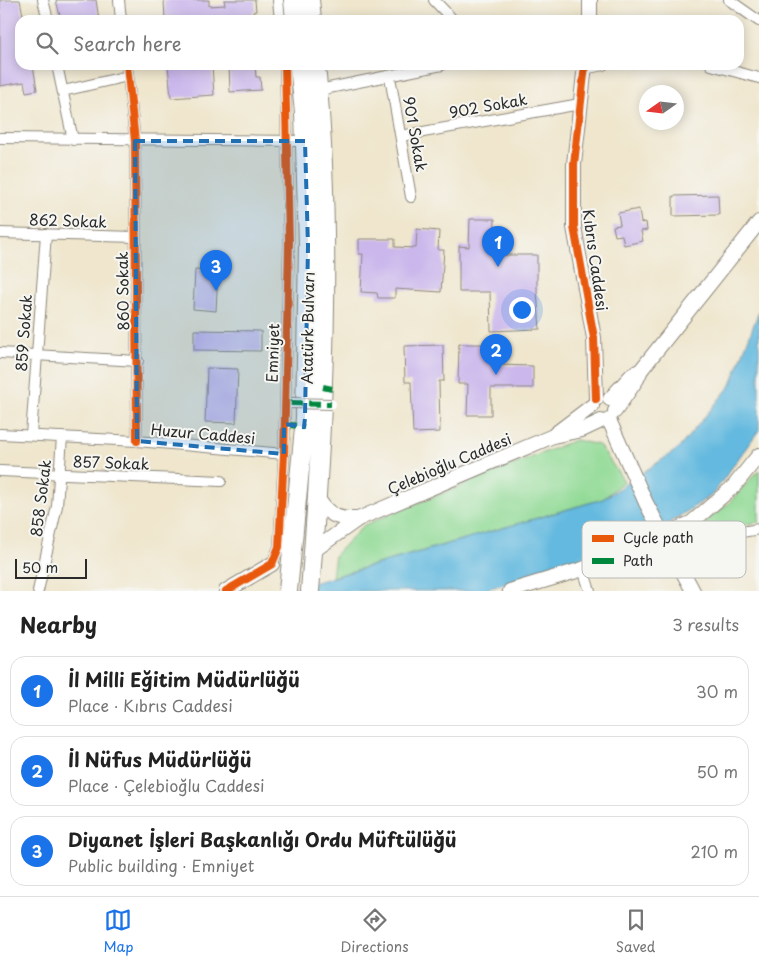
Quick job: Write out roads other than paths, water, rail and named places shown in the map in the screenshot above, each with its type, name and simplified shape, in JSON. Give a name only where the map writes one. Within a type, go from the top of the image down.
[{"type":"highway","points":[[293,0],[294,15]]},
{"type":"highway","points":[[310,0],[312,15]]},
{"type":"highway","name":"Atatürk Bulvarı","points":[[288,583],[304,427],[308,246],[305,141],[300,70]]},
{"type":"highway","name":"Atatürk Bulvarı","points":[[310,591],[328,388],[323,164],[317,70]]},
{"type":"street","points":[[44,0],[47,15]]},
{"type":"street","points":[[119,0],[120,15]]},
{"type":"street","points":[[278,0],[280,15]]},
{"type":"street","points":[[434,0],[448,15]]},
{"type":"street","points":[[590,0],[590,15]]},
{"type":"street","points":[[729,0],[759,21]]},
{"type":"street","points":[[59,70],[73,140]]},
{"type":"street","name":"860 Sokak","points":[[127,70],[135,141],[138,361],[137,441]]},
{"type":"street","name":"Emniyet","points":[[272,564],[279,548],[284,454],[289,243],[285,70]]},
{"type":"street","points":[[319,90],[418,70]]},
{"type":"street","name":"Kıbrıs Caddesi","points":[[585,70],[574,164],[574,227],[594,338],[604,408]]},
{"type":"street","points":[[729,70],[759,78]]},
{"type":"street","points":[[63,91],[128,76]]},
{"type":"street","name":"901 Sokak","points":[[390,76],[411,197]]},
{"type":"street","name":"902 Sokak","points":[[401,136],[580,104]]},
{"type":"street","points":[[0,138],[135,141],[305,141]]},
{"type":"street","points":[[657,521],[604,408],[637,379],[641,370],[759,222]]},
{"type":"street","name":"862 Sokak","points":[[0,233],[135,237]]},
{"type":"street","name":"859 Sokak","points":[[31,435],[46,234]]},
{"type":"street","points":[[0,353],[138,361]]},
{"type":"street","points":[[290,403],[331,404]]},
{"type":"street","name":"Çelebioğlu Caddesi","points":[[314,551],[358,519],[552,436],[582,430],[604,408]]},
{"type":"street","points":[[284,424],[304,427]]},
{"type":"street","name":"Huzur Caddesi","points":[[0,434],[137,441],[284,454]]},
{"type":"street","name":"858 Sokak","points":[[38,591],[57,506],[62,436]]},
{"type":"street","points":[[693,521],[734,486],[759,455]]},
{"type":"street","name":"857 Sokak","points":[[0,471],[221,481]]},
{"type":"street","points":[[317,497],[323,509],[333,516],[343,520],[358,519]]},
{"type":"street","points":[[746,531],[759,529]]},
{"type":"street","points":[[226,591],[272,564]]},
{"type":"street","points":[[510,591],[582,569]]},
{"type":"street","points":[[586,578],[590,591]]},
{"type":"street","points":[[685,578],[692,591]]},
{"type":"water","points":[[759,311],[759,430],[712,495],[672,521],[582,521],[582,559],[481,591],[285,591],[603,499],[678,449],[731,385]]},
{"type":"place","name":"İl Milli Eğitim Müdürlüğü","points":[[498,267]]},
{"type":"place","name":"Diyanet İşleri Başkanlığı Ordu Müftülüğü","points":[[216,291]]},
{"type":"place","name":"İl Nüfus Müdürlüğü","points":[[496,375]]}]
